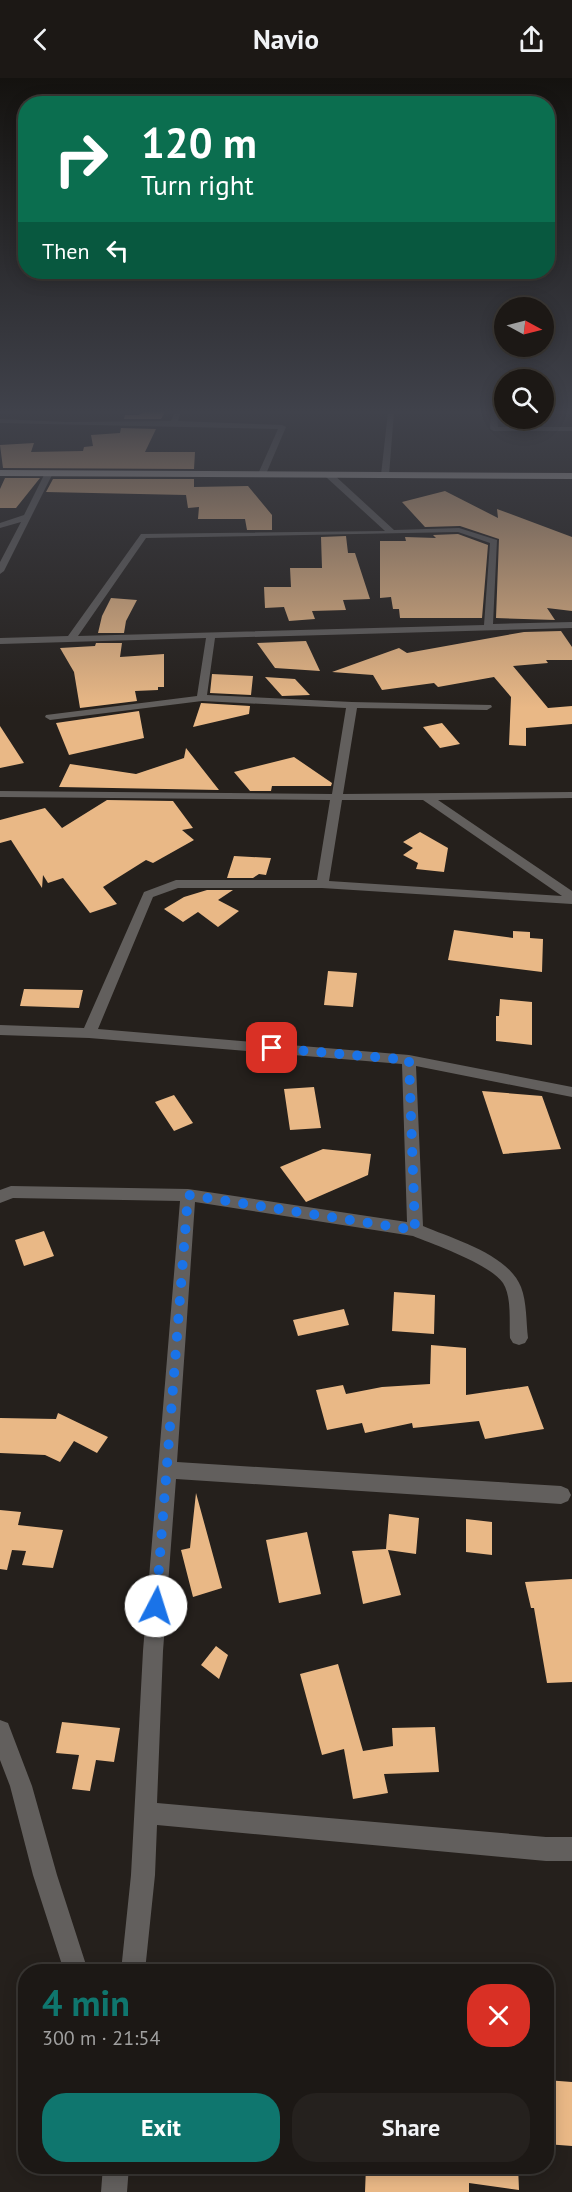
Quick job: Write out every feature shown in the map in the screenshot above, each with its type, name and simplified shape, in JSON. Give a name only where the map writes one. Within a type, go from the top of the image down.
[{"type":"street","points":[[0,571],[30,511]]},
{"type":"street","points":[[368,511],[392,533]]},
{"type":"street","points":[[0,519],[27,517]]},
{"type":"street","points":[[0,526],[27,517]]},
{"type":"street","points":[[71,639],[144,536],[459,530],[494,542],[488,627]]},
{"type":"street","points":[[0,641],[572,625]]},
{"type":"street","points":[[202,698],[211,635]]},
{"type":"street","points":[[51,717],[202,698],[352,705],[488,707]]},
{"type":"street","points":[[322,884],[352,705]]},
{"type":"street","points":[[0,794],[572,795]]},
{"type":"street","points":[[425,796],[572,898]]},
{"type":"street","points":[[89,1033],[148,895],[176,884],[322,884],[572,898]]},
{"type":"street","points":[[0,1030],[89,1033],[409,1060],[572,1092]]},
{"type":"street","points":[[409,1060],[415,1230]]},
{"type":"street","points":[[0,1197],[11,1192],[188,1195],[415,1230],[483,1260],[508,1277],[516,1297],[519,1338]]},
{"type":"street","points":[[134,1964],[143,1875],[153,1651],[188,1195]]},
{"type":"street","points":[[167,1470],[561,1496]]},
{"type":"street","points":[[0,1731],[21,1786],[45,1875],[74,1964]]},
{"type":"street","points":[[146,1813],[546,1849],[572,1849]]},
{"type":"street","points":[[114,2192],[115,2174]]},
{"type":"building","points":[[199,511],[268,511],[272,515],[272,530],[247,530],[245,519],[198,519]]},
{"type":"building","points":[[410,511],[484,511],[498,518],[497,511],[501,511],[572,537],[572,611],[547,608],[555,620],[496,618],[499,539],[460,526],[425,527]]},
{"type":"building","points":[[458,534],[488,545],[482,618],[400,618],[399,609],[393,609],[391,597],[380,598],[380,541],[406,541],[405,537],[436,538],[433,535]]},
{"type":"building","points":[[346,536],[348,553],[355,553],[370,599],[343,600],[346,610],[312,611],[315,619],[289,621],[284,607],[265,608],[264,587],[291,587],[290,568],[322,568],[321,537]]},
{"type":"building","points":[[111,598],[137,600],[126,621],[124,633],[98,633],[102,616]]},
{"type":"building","points":[[561,631],[572,647],[572,660],[546,660],[548,663],[513,666],[548,708],[572,706],[572,724],[526,728],[526,746],[509,745],[511,697],[494,677],[438,687],[434,683],[382,690],[373,675],[332,672],[399,648],[407,653],[524,632]]},
{"type":"building","points":[[306,641],[320,671],[275,668],[257,643]]},
{"type":"building","points":[[96,643],[122,643],[120,657],[164,654],[164,687],[158,687],[158,690],[135,691],[137,701],[80,708],[74,672],[60,648],[95,646]]},
{"type":"building","points":[[212,674],[253,676],[251,695],[210,693]]},
{"type":"building","points":[[265,677],[295,679],[310,695],[282,696]]},
{"type":"building","points":[[201,703],[250,706],[249,714],[193,727]]},
{"type":"building","points":[[139,711],[144,738],[69,755],[56,723]]},
{"type":"building","points":[[442,723],[460,744],[440,748],[423,727]]},
{"type":"building","points":[[0,726],[24,763],[0,768]]},
{"type":"building","points":[[186,748],[219,790],[59,787],[70,764],[136,774],[184,758]]},
{"type":"building","points":[[294,757],[332,783],[331,786],[272,786],[271,791],[250,791],[234,772]]},
{"type":"building","points":[[107,800],[173,801],[193,828],[182,830],[194,840],[153,863],[146,860],[103,887],[117,904],[90,913],[63,878],[48,883],[43,875],[42,888],[11,840],[0,843],[0,820],[45,808],[62,828]]},
{"type":"building","points":[[420,832],[448,848],[444,872],[416,869],[418,863],[403,855],[413,848],[403,842]]},
{"type":"building","points":[[234,856],[271,858],[266,875],[259,874],[253,878],[227,878]]},
{"type":"building","points":[[207,890],[233,890],[218,900],[239,911],[218,927],[198,912],[183,922],[164,909],[184,897]]},
{"type":"building","points":[[454,930],[513,938],[513,931],[530,932],[530,938],[543,939],[542,972],[448,960]]},
{"type":"building","points":[[328,971],[357,973],[353,1007],[324,1005]]},
{"type":"building","points":[[24,989],[83,990],[79,1008],[20,1006]]},
{"type":"building","points":[[500,999],[532,1002],[532,1045],[496,1041],[496,1016],[499,1016]]},
{"type":"building","points":[[314,1087],[321,1128],[290,1130],[284,1089]]},
{"type":"building","points":[[482,1091],[542,1096],[561,1149],[503,1154]]},
{"type":"building","points":[[174,1095],[193,1123],[174,1131],[155,1102]]},
{"type":"building","points":[[323,1149],[371,1154],[368,1175],[306,1202],[280,1167]]},
{"type":"building","points":[[44,1231],[54,1256],[24,1266],[15,1240]]},
{"type":"building","points":[[394,1292],[435,1295],[434,1334],[392,1331]]},
{"type":"building","points":[[344,1309],[349,1325],[298,1336],[293,1320]]},
{"type":"building","points":[[431,1345],[466,1348],[466,1395],[528,1386],[544,1429],[485,1439],[479,1421],[413,1428],[412,1423],[365,1433],[362,1423],[327,1430],[316,1390],[343,1385],[346,1394],[382,1387],[430,1384]]},
{"type":"building","points":[[58,1413],[108,1437],[97,1453],[74,1441],[60,1462],[45,1455],[0,1453],[0,1418],[56,1419]]},
{"type":"building","points":[[196,1493],[222,1588],[193,1597],[181,1550],[190,1548]]},
{"type":"building","points":[[0,1510],[21,1512],[18,1525],[63,1530],[53,1568],[22,1565],[26,1551],[12,1550],[7,1570],[0,1569]]},
{"type":"building","points":[[389,1514],[419,1518],[416,1554],[388,1550],[401,1595],[363,1604],[352,1551],[386,1549]]},
{"type":"building","points":[[466,1519],[492,1522],[492,1555],[466,1552]]},
{"type":"building","points":[[307,1532],[321,1594],[279,1603],[266,1540]]},
{"type":"building","points":[[572,1579],[572,1682],[547,1683],[534,1608],[531,1608],[525,1582]]},
{"type":"building","points":[[216,1646],[228,1655],[219,1679],[201,1665]]},
{"type":"building","points":[[338,1664],[363,1751],[393,1746],[392,1728],[435,1727],[439,1772],[384,1774],[388,1793],[353,1799],[344,1749],[322,1755],[300,1674]]},
{"type":"building","points":[[62,1722],[120,1728],[114,1762],[96,1760],[90,1791],[72,1789],[79,1755],[56,1753]]},
{"type":"building","points":[[554,2081],[572,2082],[572,2146],[554,2145]]},
{"type":"building","points":[[366,2174],[518,2174],[519,2190],[469,2183],[469,2192],[365,2192]]},
{"type":"route","points":[[156,1606],[188,1195],[415,1230],[409,1060],[272,1048]]}]
